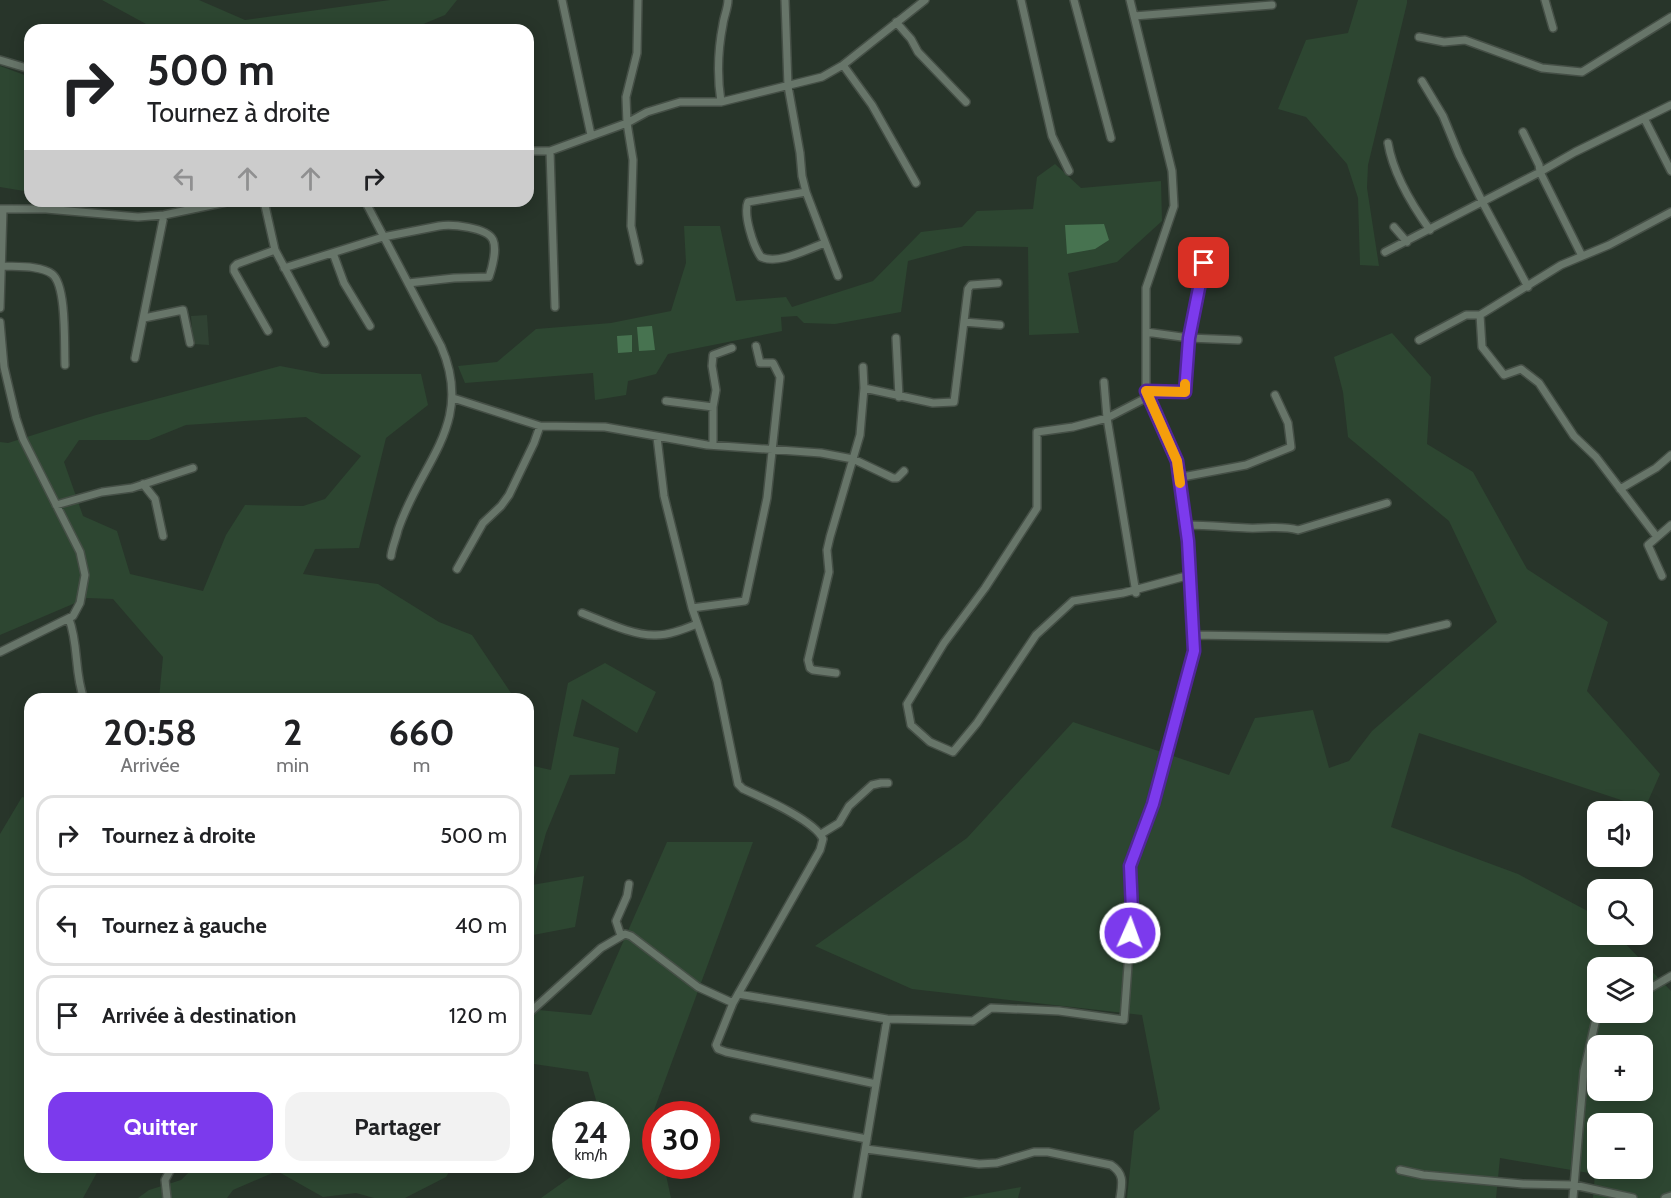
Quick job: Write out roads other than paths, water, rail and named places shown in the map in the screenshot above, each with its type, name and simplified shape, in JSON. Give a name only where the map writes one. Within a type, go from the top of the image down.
[{"type":"street","points":[[562,0],[591,135]]},
{"type":"street","points":[[638,0],[637,53],[626,97],[627,123],[633,160],[631,226],[639,261]]},
{"type":"street","points":[[721,102],[718,83],[720,51],[728,0]]},
{"type":"street","points":[[785,0],[788,86],[806,192],[838,276]]},
{"type":"street","points":[[534,151],[550,151],[627,123],[647,112],[680,102],[721,102],[822,77],[843,64],[925,0]]},
{"type":"street","points":[[1021,0],[1053,136],[1069,171]]},
{"type":"street","points":[[1074,0],[1111,138]]},
{"type":"street","points":[[738,994],[887,1019],[973,1021],[991,1008],[1059,1011],[1124,1020],[1132,911],[1130,866],[1153,804],[1194,651],[1186,525],[1177,461],[1145,395],[1146,288],[1174,206],[1172,171],[1130,0]]},
{"type":"street","points":[[1545,0],[1553,28]]},
{"type":"street","points":[[1134,16],[1272,5]]},
{"type":"street","points":[[1419,37],[1444,42],[1466,40],[1542,68],[1582,72],[1671,18]]},
{"type":"street","points":[[896,22],[911,39],[918,52],[966,102]]},
{"type":"street","points":[[0,60],[24,67]]},
{"type":"street","points":[[843,64],[872,105],[916,183]]},
{"type":"street","points":[[1422,81],[1443,116],[1459,155],[1528,286]]},
{"type":"street","points":[[1385,252],[1671,105]]},
{"type":"street","points":[[1644,118],[1671,171]]},
{"type":"street","points":[[1523,132],[1539,165],[1540,172],[1582,256]]},
{"type":"street","points":[[1388,143],[1390,158],[1417,212],[1430,230]]},
{"type":"street","points":[[550,151],[555,308]]},
{"type":"street","points":[[806,192],[748,202],[746,210],[755,247],[761,256],[772,259],[785,257],[825,243]]},
{"type":"street","points":[[0,308],[2,209],[56,209],[124,216],[164,215],[194,207]]},
{"type":"street","points":[[265,207],[275,250],[325,343]]},
{"type":"street","points":[[368,207],[448,360],[452,375],[453,408],[446,431],[407,507],[391,556]]},
{"type":"street","points":[[1419,340],[1466,315],[1480,315],[1561,265],[1609,245],[1671,212]]},
{"type":"street","points":[[135,358],[164,215]]},
{"type":"street","points":[[284,268],[383,237],[448,225],[483,232],[493,240],[489,277],[408,283]]},
{"type":"street","points":[[1394,227],[1407,242]]},
{"type":"street","points":[[1190,575],[1135,591],[1073,601],[1036,635],[977,723],[953,752],[930,742],[911,725],[908,704],[944,643],[985,588],[1037,508],[1037,432],[1073,427],[1107,418],[1145,395],[1185,392],[1189,338],[1208,244]]},
{"type":"street","points":[[268,332],[234,271],[234,267],[275,250]]},
{"type":"street","points":[[333,253],[344,284],[370,326]]},
{"type":"street","points":[[1,266],[41,270],[51,273],[56,279],[62,301],[65,365]]},
{"type":"street","points":[[864,388],[933,403],[954,402],[969,286],[998,283]]},
{"type":"street","points":[[144,318],[183,310],[190,343]]},
{"type":"street","points":[[1480,315],[1482,348],[1504,375],[1521,369],[1539,383],[1574,436],[1596,457],[1657,537]]},
{"type":"street","points":[[0,322],[4,367],[15,418],[23,439],[80,552],[85,575],[80,603],[76,612],[69,619],[0,652]]},
{"type":"street","points":[[964,322],[1000,325]]},
{"type":"street","points":[[1146,332],[1189,338],[1238,340]]},
{"type":"street","points":[[896,338],[899,397]]},
{"type":"street","points":[[692,608],[744,601],[765,509],[774,449],[780,377],[773,363],[760,363],[756,346]]},
{"type":"street","points":[[713,445],[713,407],[716,384],[712,366],[713,355],[732,348]]},
{"type":"street","points":[[836,673],[813,670],[808,660],[829,572],[830,537],[860,435],[864,388],[863,367]]},
{"type":"street","points":[[1104,382],[1107,418],[1135,591]]},
{"type":"street","points":[[1178,478],[1246,465],[1291,447],[1288,423],[1275,395]]},
{"type":"street","points":[[453,398],[540,426],[605,427],[713,445],[774,449],[854,459],[890,477],[897,478],[904,471]]},
{"type":"street","points":[[666,401],[713,407]]},
{"type":"street","points":[[457,569],[483,523],[509,495],[540,426]]},
{"type":"street","points":[[657,437],[664,496],[692,608],[717,681],[740,787],[786,809],[816,829],[823,839],[820,850],[733,1003],[716,1045],[718,1049],[876,1084]]},
{"type":"street","points":[[1620,489],[1656,468],[1671,455]]},
{"type":"street","points":[[56,504],[102,492],[132,488],[193,468]]},
{"type":"street","points":[[143,484],[155,499],[163,536]]},
{"type":"street","points":[[1186,525],[1287,527],[1298,530],[1387,503]]},
{"type":"street","points":[[1662,576],[1648,548],[1650,542],[1671,525]]},
{"type":"street","points":[[582,613],[620,628],[654,636],[697,624]]},
{"type":"street","points":[[69,619],[76,641],[78,679],[82,693]]},
{"type":"street","points":[[1192,635],[1388,638],[1447,624]]},
{"type":"street","points":[[821,834],[839,823],[849,806],[872,785],[888,783]]},
{"type":"street","points":[[621,936],[616,921],[627,896],[629,884]]},
{"type":"street","points":[[534,1009],[601,948],[621,936],[631,936],[698,987],[733,1003]]},
{"type":"street","points":[[1653,987],[1671,976]]},
{"type":"street","points":[[857,1198],[887,1019]]},
{"type":"street","points":[[1573,1198],[1584,1071],[1595,1023]]},
{"type":"street","points":[[754,1118],[867,1139]]},
{"type":"street","points":[[866,1149],[979,1164],[997,1163],[1034,1152],[1048,1152],[1111,1165],[1119,1170],[1123,1180],[1120,1198]]},
{"type":"street","points":[[1400,1170],[1423,1175],[1523,1184],[1574,1185],[1633,1198]]},
{"type":"street","points":[[166,1198],[165,1180],[169,1173]]},
{"type":"street","points":[[1665,1198],[1671,1196]]}]
